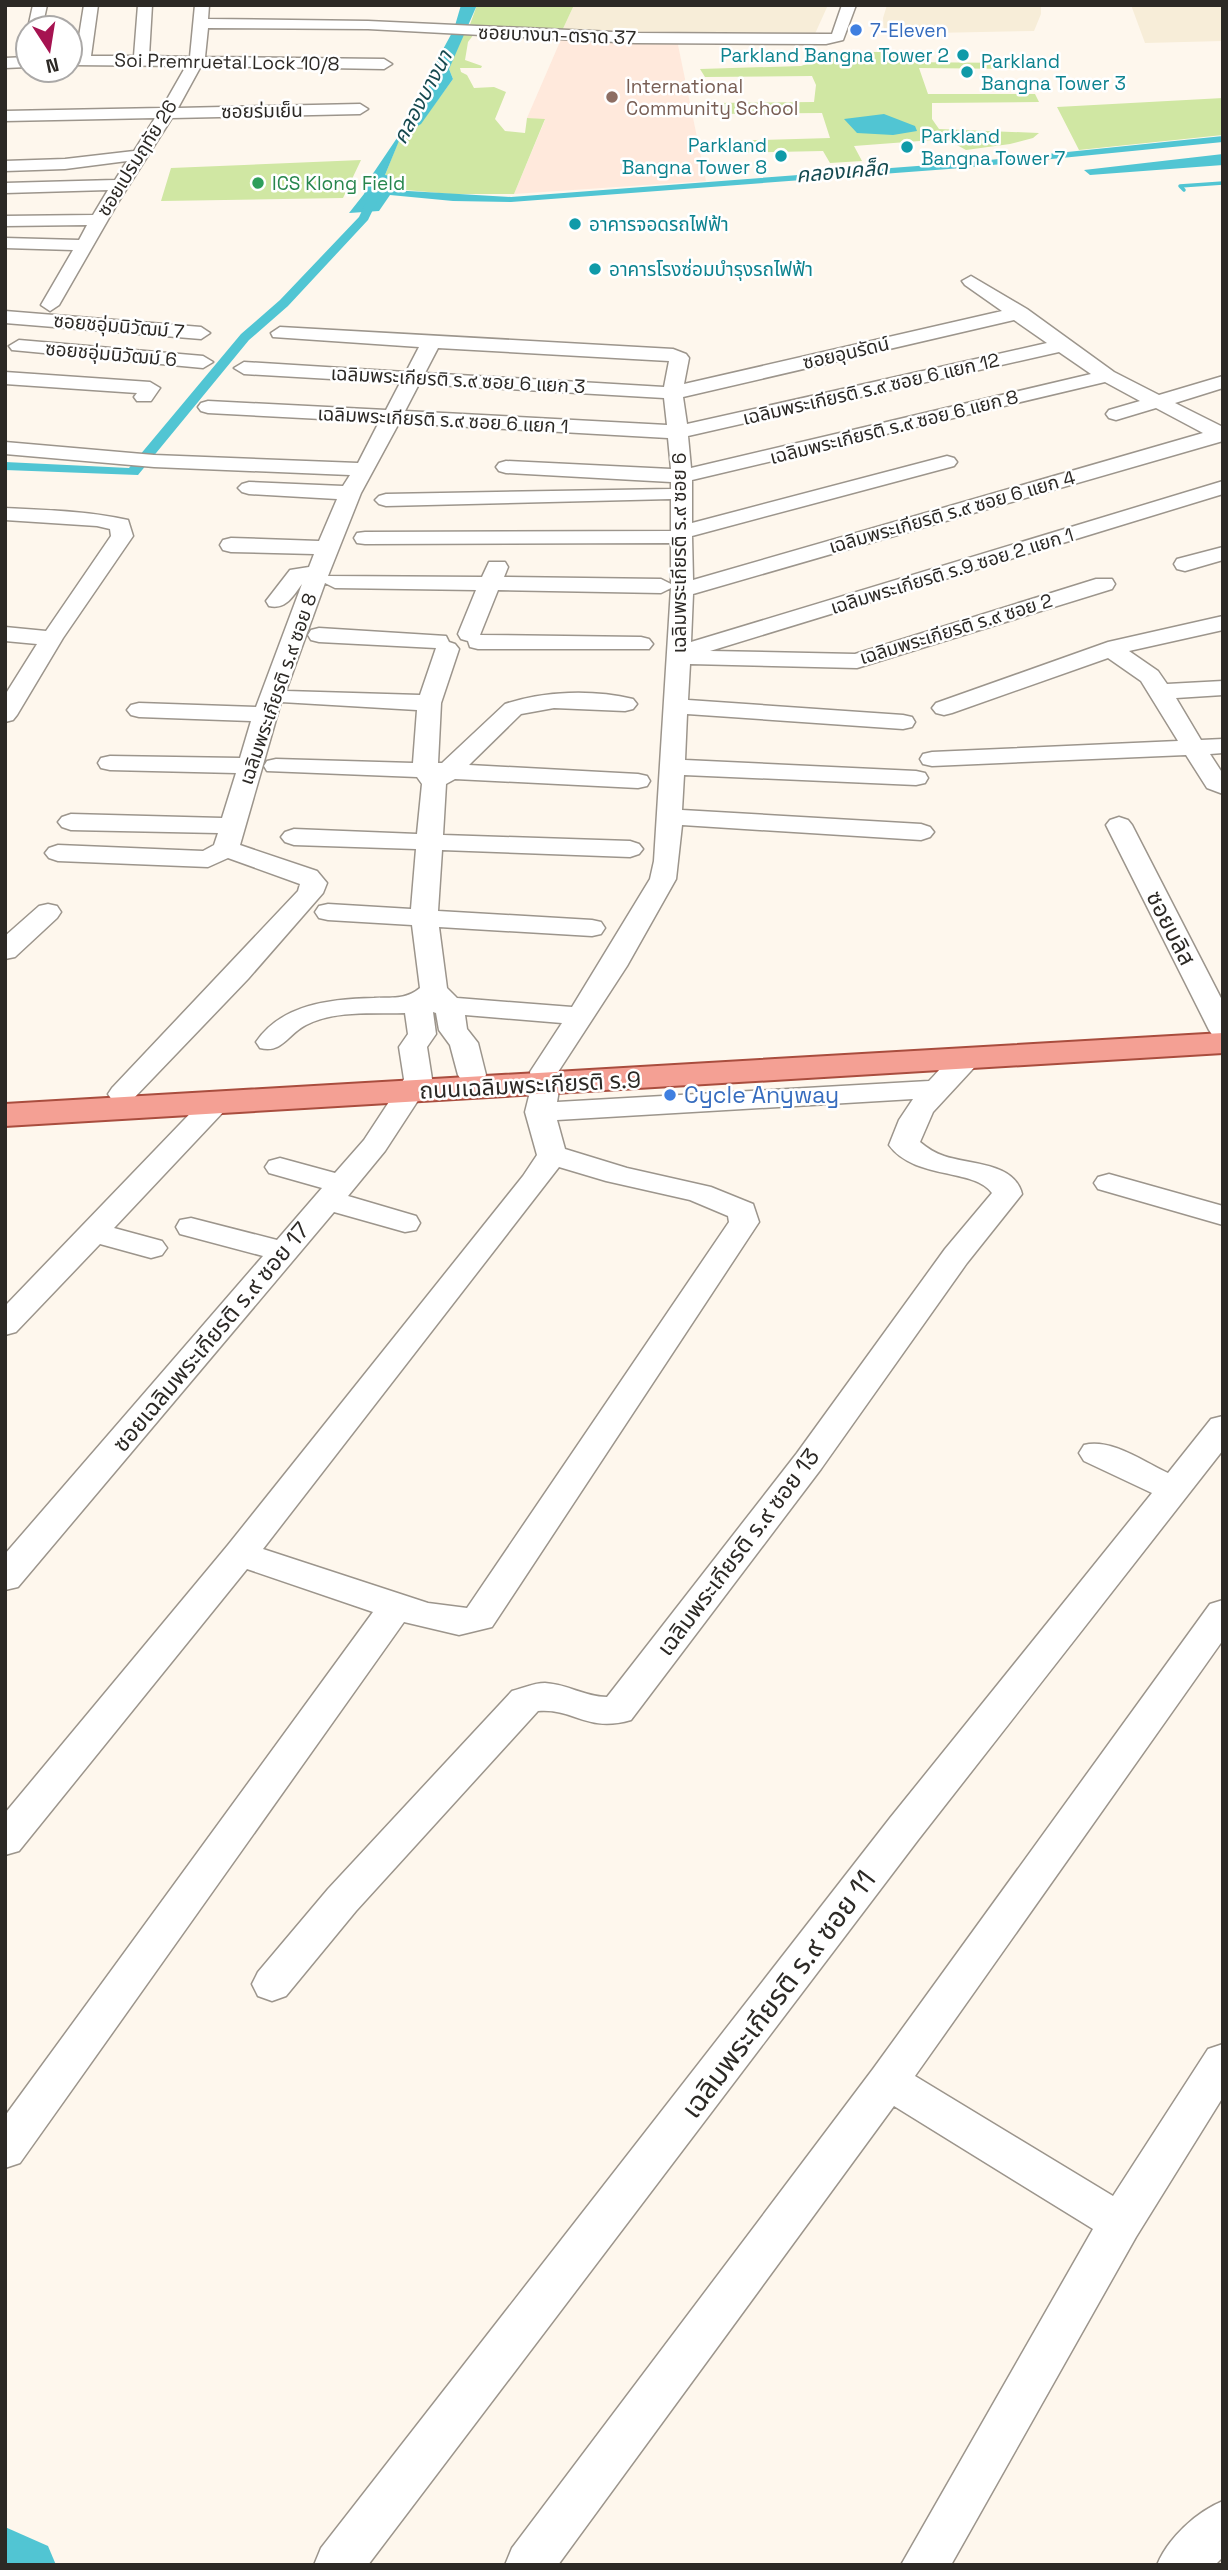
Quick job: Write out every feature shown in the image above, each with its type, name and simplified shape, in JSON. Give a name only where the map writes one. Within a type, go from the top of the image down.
[{"type":"main road","name":"ถนนเฉลิมพระเกียรติ ร.9","points":[[7,1113],[216,1103],[414,1086],[472,1076],[543,1089],[1216,1037]]},
{"type":"main road","name":"ถนนเฉลิมพระเกียรติ ร.9","points":[[7,1113],[122,1094],[414,1086],[543,1089],[968,1059],[1076,1047]]},
{"type":"street","points":[[84,31],[91,5]]},
{"type":"street","points":[[141,60],[145,5]]},
{"type":"street","points":[[256,5],[259,26],[327,27],[377,39]]},
{"type":"street","points":[[365,5],[377,39]]},
{"type":"street","name":"ซอยบางนา-ตราด 37","points":[[201,14],[259,26],[310,24],[377,39],[447,30],[649,38],[826,39],[838,37],[849,5]]},
{"type":"street","points":[[309,8],[310,24]]},
{"type":"street","points":[[447,8],[447,30]]},
{"type":"street","name":"ซอยเปรมฤทัย 26","points":[[12,354],[44,312],[164,113],[185,83],[198,56],[201,14]]},
{"type":"street","points":[[258,49],[377,39]]},
{"type":"street","name":"Soi Premruetal Lock 10/8","points":[[84,60],[195,62],[377,39]]},
{"type":"street","points":[[91,115],[95,94]]},
{"type":"street","name":"ซอยร่มเย็น","points":[[5,116],[30,110],[91,115],[360,109]]},
{"type":"street","points":[[5,132],[155,130]]},
{"type":"street","points":[[5,166],[65,164],[139,155]]},
{"type":"street","points":[[12,190],[119,187]]},
{"type":"street","points":[[5,221],[99,220]]},
{"type":"street","points":[[5,243],[84,245]]},
{"type":"street","points":[[971,281],[1107,376],[1222,435]]},
{"type":"street","name":"ซอยชอุ่มนิวัฒม์ 7","points":[[5,317],[44,312],[201,333]]},
{"type":"street","name":"ซอยอุนรัดน์","points":[[673,393],[1020,313]]},
{"type":"street","name":"เฉลิมพระเกียรติ ร.๙ ซอย 6","points":[[281,333],[673,355],[679,358],[673,393],[680,476],[671,588],[680,655],[674,706],[670,817],[663,879],[613,966],[578,1016],[543,1089]]},
{"type":"street","name":"เฉลิมพระเกียรติ ร.๙ ซอย 8","points":[[229,837],[265,714],[327,577],[327,548],[346,502],[431,342]]},
{"type":"street","name":"เฉลิมพระเกียรติ ร.๙ ซอย 6 แยก 12","points":[[678,432],[1063,345]]},
{"type":"street","name":"ซอยชอุ่มนิวัฒม์ 6","points":[[12,354],[203,362]]},
{"type":"street","name":"เฉลิมพระเกียรติ ร.๙ ซอย 6 แยก 3","points":[[244,368],[416,370],[673,393]]},
{"type":"street","points":[[362,399],[380,369]]},
{"type":"street","name":"เฉลิมพระเกียรติ ร.๙ ซอย 6 แยก 8","points":[[506,467],[680,476],[1107,376]]},
{"type":"street","points":[[5,378],[150,388],[144,397]]},
{"type":"street","points":[[1116,414],[1223,382]]},
{"type":"street","points":[[18,399],[43,399]]},
{"type":"street","name":"เฉลิมพระเกียรติ ร.๙ ซอย 6 แยก 1","points":[[208,407],[678,432]]},
{"type":"street","name":"เฉลิมพระเกียรติ ร.๙ ซอย 6 แยก 4","points":[[327,577],[671,588],[1222,435]]},
{"type":"street","points":[[5,448],[154,461],[365,469]]},
{"type":"street","points":[[857,461],[888,478]]},
{"type":"street","points":[[365,538],[675,535],[947,462]]},
{"type":"street","name":"เฉลิมพระเกียรติ ร.9 ซอย 2 แยก 1","points":[[680,655],[1223,487]]},
{"type":"street","points":[[249,488],[346,502]]},
{"type":"street","points":[[386,500],[665,494]]},
{"type":"street","points":[[319,635],[443,645],[466,650],[473,638],[489,584],[512,538],[521,498]]},
{"type":"street","points":[[277,508],[346,502]]},
{"type":"street","points":[[5,715],[52,638],[121,536],[120,525],[97,520],[7,517]]},
{"type":"street","points":[[231,545],[327,548]]},
{"type":"street","points":[[1185,564],[1223,553]]},
{"type":"street","points":[[277,601],[298,575],[327,577]]},
{"type":"street","name":"เฉลิมพระเกียรติ ร.๙ ซอย 2","points":[[680,655],[857,661],[1104,584]]},
{"type":"street","points":[[944,708],[1112,650],[1189,628],[1223,623]]},
{"type":"street","points":[[5,634],[52,638]]},
{"type":"street","points":[[473,638],[641,644]]},
{"type":"street","points":[[443,645],[429,704],[436,775],[428,840],[424,917],[434,1000],[464,1043],[472,1076]]},
{"type":"street","points":[[1112,650],[1150,676],[1216,783],[1223,787]]},
{"type":"street","points":[[1159,692],[1223,688]]},
{"type":"street","points":[[289,696],[429,704]]},
{"type":"street","points":[[436,775],[513,709],[528,703],[551,701],[625,704]]},
{"type":"street","points":[[674,706],[903,722]]},
{"type":"street","points":[[139,710],[265,714]]},
{"type":"street","points":[[932,759],[1223,746]]},
{"type":"street","points":[[110,763],[249,766]]},
{"type":"street","points":[[276,766],[436,775],[638,781]]},
{"type":"street","points":[[671,767],[916,778]]},
{"type":"street","points":[[670,817],[921,832]]},
{"type":"street","points":[[71,822],[229,837],[314,883],[310,893],[238,974],[122,1094]]},
{"type":"street","name":"ซอยบลิส","points":[[1119,825],[1216,1037]]},
{"type":"street","points":[[58,853],[208,859],[229,837]]},
{"type":"street","points":[[294,837],[630,849]]},
{"type":"street","points":[[5,951],[48,912]]},
{"type":"street","points":[[328,912],[592,928]]},
{"type":"street","points":[[270,1042],[281,1029],[298,1018],[339,1007],[434,1000],[578,1016]]},
{"type":"street","points":[[414,1086],[413,1047],[422,1034],[434,1000]]},
{"type":"street","name":"เฉลิมพระเกียรติ ร.๙ ซอย 13","points":[[272,1984],[342,1900],[525,1702],[546,1694],[588,1710],[602,1713],[618,1710],[809,1461],[956,1256],[1007,1194],[1005,1186],[993,1177],[920,1157],[904,1145],[907,1130],[936,1089],[968,1059]]},
{"type":"street","name":"ซอยเฉลิมพระเกียรติ ร.๙ ซอย 17","points":[[5,1578],[335,1192],[394,1119],[414,1086]]},
{"type":"street","points":[[5,1840],[240,1554],[526,1192],[552,1155],[543,1089],[936,1089]]},
{"type":"street","points":[[5,1325],[216,1103]]},
{"type":"street","points":[[240,1554],[396,1607],[457,1622],[469,1622],[479,1618],[744,1222],[742,1211],[728,1202],[552,1155]]},
{"type":"street","points":[[280,1167],[405,1223]]},
{"type":"street","points":[[1109,1183],[1223,1216]]},
{"type":"street","points":[[191,1227],[284,1252]]},
{"type":"street","points":[[92,1233],[151,1248]]},
{"type":"street","name":"เฉลิมพระเกียรติ ร.๙ ซอย 11","points":[[338,2565],[904,1829],[1223,1427]]},
{"type":"street","points":[[1096,1453],[1173,1489]]},
{"type":"street","points":[[5,2150],[396,1607]]},
{"type":"street","points":[[529,2565],[888,2081],[1223,1613]]},
{"type":"street","points":[[925,2565],[1120,2223],[1223,2061]]},
{"type":"street","points":[[888,2081],[1120,2223]]},
{"type":"street","points":[[1181,2565],[1223,2524]]},
{"type":"shaded area","points":[[574,5],[828,5],[814,36],[561,33]]},
{"type":"shaded area","points":[[887,5],[1041,5],[1041,14],[1034,31],[884,34],[883,18]]},
{"type":"shaded area","points":[[1131,5],[1223,5],[1223,41],[1145,43]]},
{"type":"shaded area","name":"International Community School","points":[[562,37],[677,40],[706,181],[514,194],[545,120],[527,118]]},
{"type":"green space","points":[[477,5],[574,5],[561,33],[468,30]]},
{"type":"green space","points":[[462,34],[474,34],[468,42],[465,60],[482,66],[460,68],[461,72],[467,75],[474,88],[494,87],[506,92],[495,119],[505,131],[525,133],[527,118],[545,119],[514,194],[450,194],[395,189],[393,176],[385,175],[401,135],[421,123],[453,79],[449,69]]},
{"type":"green space","points":[[898,52],[898,62],[1023,63],[1024,69],[919,68],[928,94],[1035,94],[1039,102],[932,103],[932,119],[939,129],[1039,133],[1033,138],[1010,144],[966,150],[946,139],[854,146],[862,161],[830,163],[823,151],[725,153],[722,141],[830,138],[822,113],[716,114],[712,103],[814,102],[816,85],[812,76],[705,77],[700,69],[801,66],[832,55]]},
{"type":"green space","points":[[1223,98],[1223,135],[1079,150],[1057,107]]},
{"type":"green space","name":"ICS Klong Field","points":[[361,160],[343,198],[161,201],[171,168]]},
{"type":"water","points":[[461,5],[477,5],[449,69],[453,79],[421,124],[401,136],[385,175],[393,176],[391,190],[511,197],[970,162],[1223,136],[1223,142],[962,168],[511,202],[453,201],[390,195],[379,211],[349,213],[364,194],[372,175],[426,95],[434,66],[454,29]]},
{"type":"water","points":[[884,114],[915,126],[917,131],[893,135],[857,133],[844,119]]},
{"type":"water","points":[[1223,154],[1223,165],[1090,175],[1084,170]]},
{"type":"waterway","points":[[1184,190],[1180,186],[1223,183]]},
{"type":"waterway","points":[[5,466],[133,472],[245,337],[284,303],[364,218],[379,185]]},
{"type":"waterway","points":[[5,2554],[28,2565]]},
{"type":"place","name":"7-Eleven","points":[[856,30]]},
{"type":"place","name":"Parkland Bangna Tower 2","points":[[963,55]]},
{"type":"place","name":"Parkland Bangna Tower 3","points":[[967,72]]},
{"type":"place","name":"International Community School","points":[[612,97]]},
{"type":"place","name":"Parkland Bangna Tower 7","points":[[907,147]]},
{"type":"place","name":"Parkland Bangna Tower 8","points":[[781,156]]},
{"type":"place","name":"ICS Klong Field","points":[[258,183]]},
{"type":"place","name":"อาคารจอดรถไฟฟ้า","points":[[575,224]]},
{"type":"place","name":"อาคารโรงซ่อมบำรุงรถไฟฟ้า","points":[[595,269]]},
{"type":"place","name":"Cycle Anyway","points":[[670,1095]]},
{"type":"water label","name":"คลองบางนา","points":[[422,97]]},
{"type":"water label","name":"คลองเคล็ด","points":[[842,171]]}]
